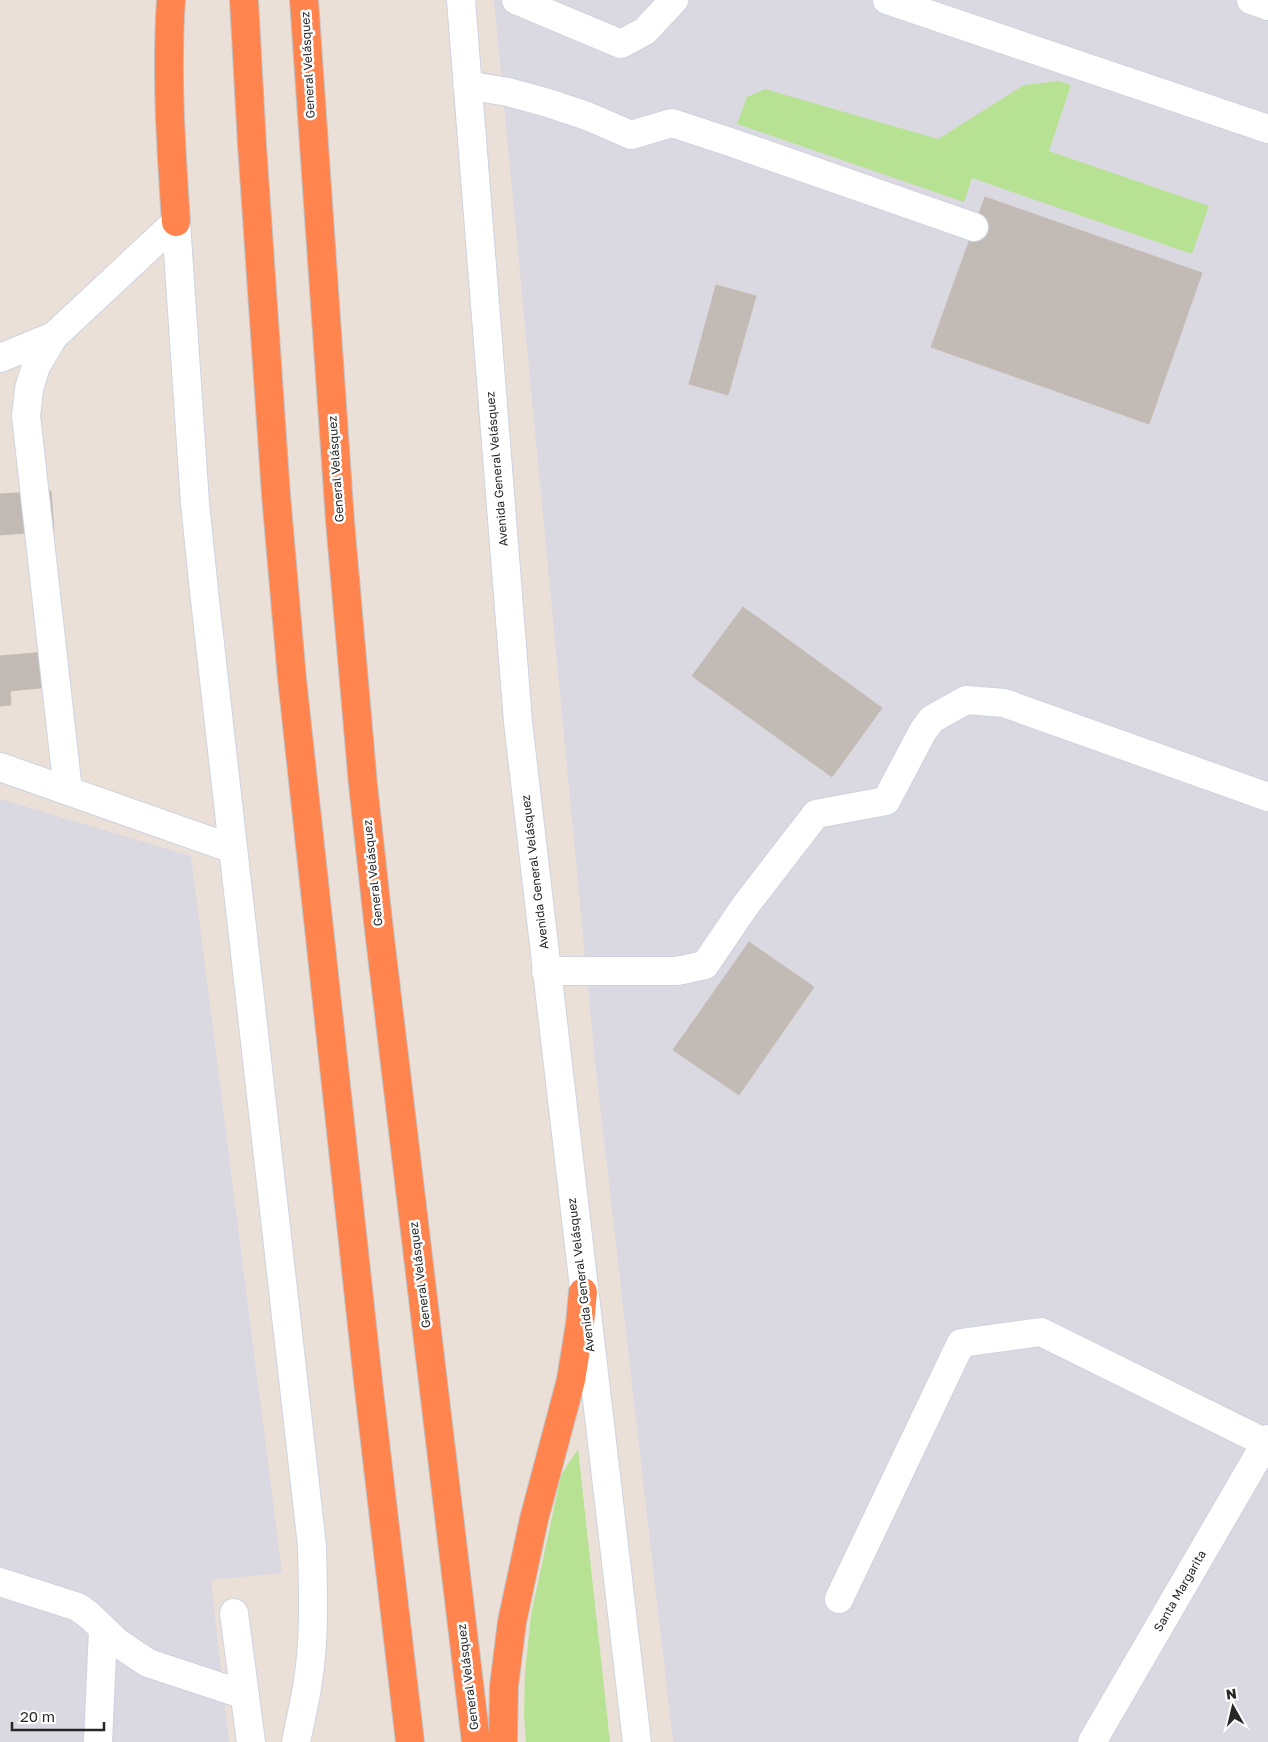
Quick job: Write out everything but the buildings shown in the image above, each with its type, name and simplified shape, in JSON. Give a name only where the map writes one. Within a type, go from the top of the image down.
[{"type":"highway","points":[[171,0],[168,57],[169,107],[176,222]]},
{"type":"highway","points":[[244,0],[276,495],[292,679],[369,1390],[410,1742]]},
{"type":"highway","name":"General Velásquez","points":[[304,0],[339,511],[363,785],[476,1742]]},
{"type":"highway","points":[[503,1742],[505,1678],[512,1622],[534,1519],[571,1380],[583,1292]]},
{"type":"street","name":"Avenida General Velásquez","points":[[461,0],[518,722],[637,1742]]},
{"type":"street","points":[[516,0],[541,5],[621,44],[645,31],[674,0]]},
{"type":"street","points":[[887,0],[1268,129]]},
{"type":"street","points":[[1251,0],[1268,6]]},
{"type":"street","points":[[467,85],[508,92],[548,103],[588,116],[631,135],[672,123],[974,227]]},
{"type":"street","points":[[68,791],[26,416],[28,389],[36,366],[54,336],[176,222]]},
{"type":"street","points":[[176,222],[195,503],[312,1546],[312,1634],[308,1680],[296,1742]]},
{"type":"street","points":[[0,358],[54,336]]},
{"type":"street","points":[[546,971],[677,971],[705,965],[745,906],[816,814],[886,801],[923,731],[932,719],[966,700],[1004,703],[1268,798]]},
{"type":"street","points":[[0,766],[233,849]]},
{"type":"street","points":[[839,1599],[961,1343],[1041,1332],[1267,1441]]},
{"type":"street","name":"Santa Margarita","points":[[1092,1742],[1267,1441]]},
{"type":"street","points":[[0,1582],[78,1607],[118,1643],[148,1662],[245,1695]]},
{"type":"street","points":[[234,1613],[251,1742]]},
{"type":"street","points":[[98,1742],[103,1630]]},
{"type":"shaded area","points":[[494,0],[1268,0],[1268,1742],[673,1742],[595,1062]]},
{"type":"shaded area","points":[[0,799],[191,856],[282,1573],[211,1580],[229,1742],[0,1742]]},
{"type":"green space","points":[[1059,81],[1071,85],[1049,151],[1209,206],[1192,254],[972,178],[964,202],[737,124],[747,97],[765,89],[938,139],[1024,85]]},
{"type":"green space","points":[[578,1449],[610,1742],[526,1742],[524,1715],[525,1673],[531,1615],[561,1475]]}]
